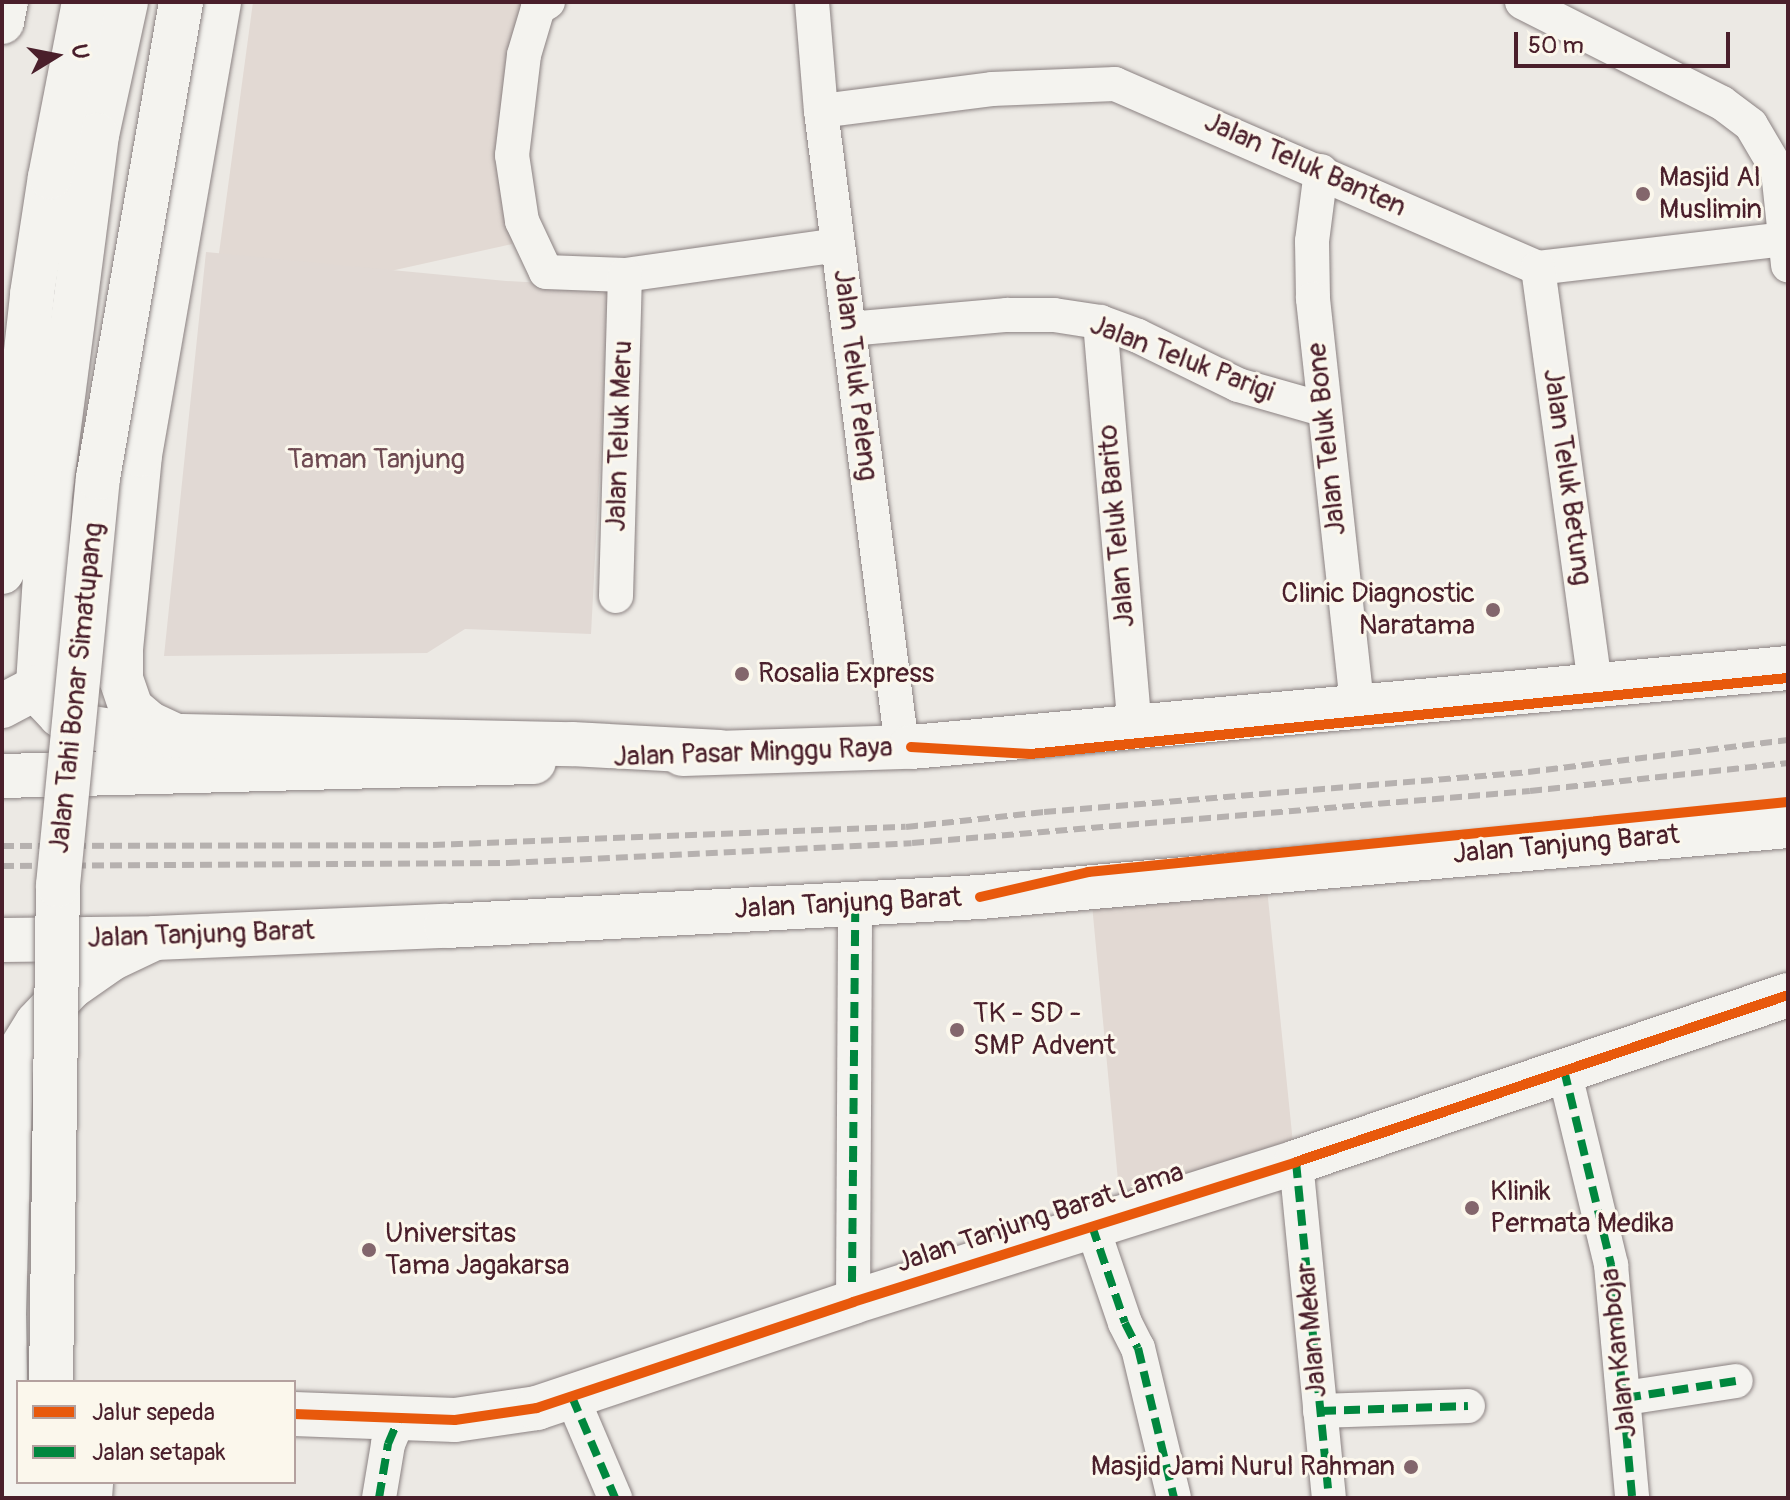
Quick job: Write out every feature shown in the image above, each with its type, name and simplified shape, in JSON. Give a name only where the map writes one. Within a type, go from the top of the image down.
[{"type":"main road","points":[[2,22],[6,2]]},
{"type":"main road","points":[[2,572],[32,294],[50,177],[84,2]]},
{"type":"main road","points":[[126,2],[95,151],[50,499],[43,604],[20,696],[89,729],[180,738],[572,744],[720,752]]},
{"type":"main road","name":"Jalan Tahi Bonar Simatupang","points":[[51,1380],[58,885],[98,478],[181,2]]},
{"type":"main road","points":[[180,738],[137,715],[127,700],[121,679],[140,455],[219,2]]},
{"type":"main road","points":[[43,604],[140,455]]},
{"type":"main road","name":"Jalan Pasar Minggu Raya","points":[[2,776],[559,762],[720,752],[910,747],[1788,668]]},
{"type":"main road","points":[[910,747],[1030,754],[1788,678]]},
{"type":"main road","points":[[984,896],[1088,872],[1788,802]]},
{"type":"main road","name":"Jalan Tanjung Barat","points":[[2,940],[155,938],[984,896],[1788,826]]},
{"type":"main road","points":[[7,1498],[3,1313],[11,1140],[7,1058],[71,987],[111,959],[155,938]]},
{"type":"main road","name":"Jalan Tanjung Barat Lama","points":[[296,1414],[398,1420],[499,1415],[572,1397],[853,1302],[1296,1162],[1788,995]]},
{"type":"main road","points":[[11,1140],[32,1241],[70,1380]]},
{"type":"street","points":[[548,2],[538,8],[524,55],[512,155],[522,221],[546,272],[625,275],[838,245]]},
{"type":"street","name":"Jalan Teluk Peleng","points":[[812,2],[821,111],[849,329],[910,747]]},
{"type":"street","points":[[1522,2],[1722,103],[1751,125],[1778,171],[1786,252],[1538,268]]},
{"type":"street","name":"Jalan Teluk Banten","points":[[821,111],[992,89],[1115,84],[1538,268]]},
{"type":"street","name":"Jalan Teluk Bone","points":[[1321,171],[1312,241],[1322,409],[1357,707]]},
{"type":"street","name":"Jalan Teluk Betung","points":[[1538,268],[1595,685]]},
{"type":"street","name":"Jalan Teluk Meru","points":[[616,596],[625,275]]},
{"type":"street","name":"Jalan Teluk Parigi","points":[[849,329],[1007,315],[1054,315],[1100,322],[1138,336],[1238,385],[1322,409]]},
{"type":"street","name":"Jalan Teluk Barito","points":[[1100,322],[1135,729]]},
{"type":"street","points":[[853,1302],[855,904]]},
{"type":"street","name":"Jalan Kamboja","points":[[1564,1070],[1611,1265],[1632,1498]]},
{"type":"street","name":"Jalan Mekar","points":[[1296,1162],[1329,1498]]},
{"type":"street","points":[[1092,1226],[1125,1323],[1138,1348],[1174,1498]]},
{"type":"street","points":[[1625,1398],[1736,1381]]},
{"type":"street","points":[[572,1397],[615,1498]]},
{"type":"street","points":[[1320,1411],[1468,1406]]},
{"type":"street","points":[[379,1498],[388,1444],[398,1420]]},
{"type":"shaded area","points":[[253,2],[536,2],[512,244],[350,280],[217,268]]},
{"type":"shaded area","points":[[1265,869],[1294,1153],[1121,1212],[1091,894]]},
{"type":"green space","name":"Taman Tanjung","points":[[206,252],[506,281],[613,287],[609,291],[591,634],[465,629],[427,653],[164,656]]},
{"type":"railway","points":[[2,846],[433,845],[906,827],[1044,812],[1528,772],[1788,740]]},
{"type":"railway","points":[[2,866],[508,863],[912,843],[1530,791],[1788,763]]},
{"type":"marked path","points":[[852,1282],[855,904]]},
{"type":"marked path","points":[[1564,1070],[1611,1265],[1632,1498]]},
{"type":"marked path","points":[[1296,1162],[1329,1498]]},
{"type":"marked path","points":[[1092,1226],[1125,1323],[1138,1348],[1174,1498]]},
{"type":"marked path","points":[[1625,1398],[1736,1381]]},
{"type":"marked path","points":[[572,1397],[615,1498]]},
{"type":"marked path","points":[[1320,1411],[1468,1406]]},
{"type":"marked path","points":[[379,1498],[388,1444],[398,1420]]},
{"type":"cycle path","points":[[911,747],[1030,754],[1788,678]]},
{"type":"cycle path","points":[[980,897],[1088,872],[1788,802]]},
{"type":"cycle path","points":[[296,1414],[455,1420],[537,1408],[853,1302],[1296,1162],[1788,995]]},
{"type":"place","name":"Masjid Al Muslimin","points":[[1643,194]]},
{"type":"place","name":"Clinic Diagnostic Naratama","points":[[1493,610]]},
{"type":"place","name":"Rosalia Express","points":[[742,674]]},
{"type":"place","name":"TK - SD - SMP Advent","points":[[957,1030]]},
{"type":"place","name":"Klinik Permata Medika","points":[[1472,1208]]},
{"type":"place","name":"Universitas Tama Jagakarsa","points":[[369,1250]]},
{"type":"place","name":"Masjid Jami Nurul Rahman","points":[[1411,1467]]}]
